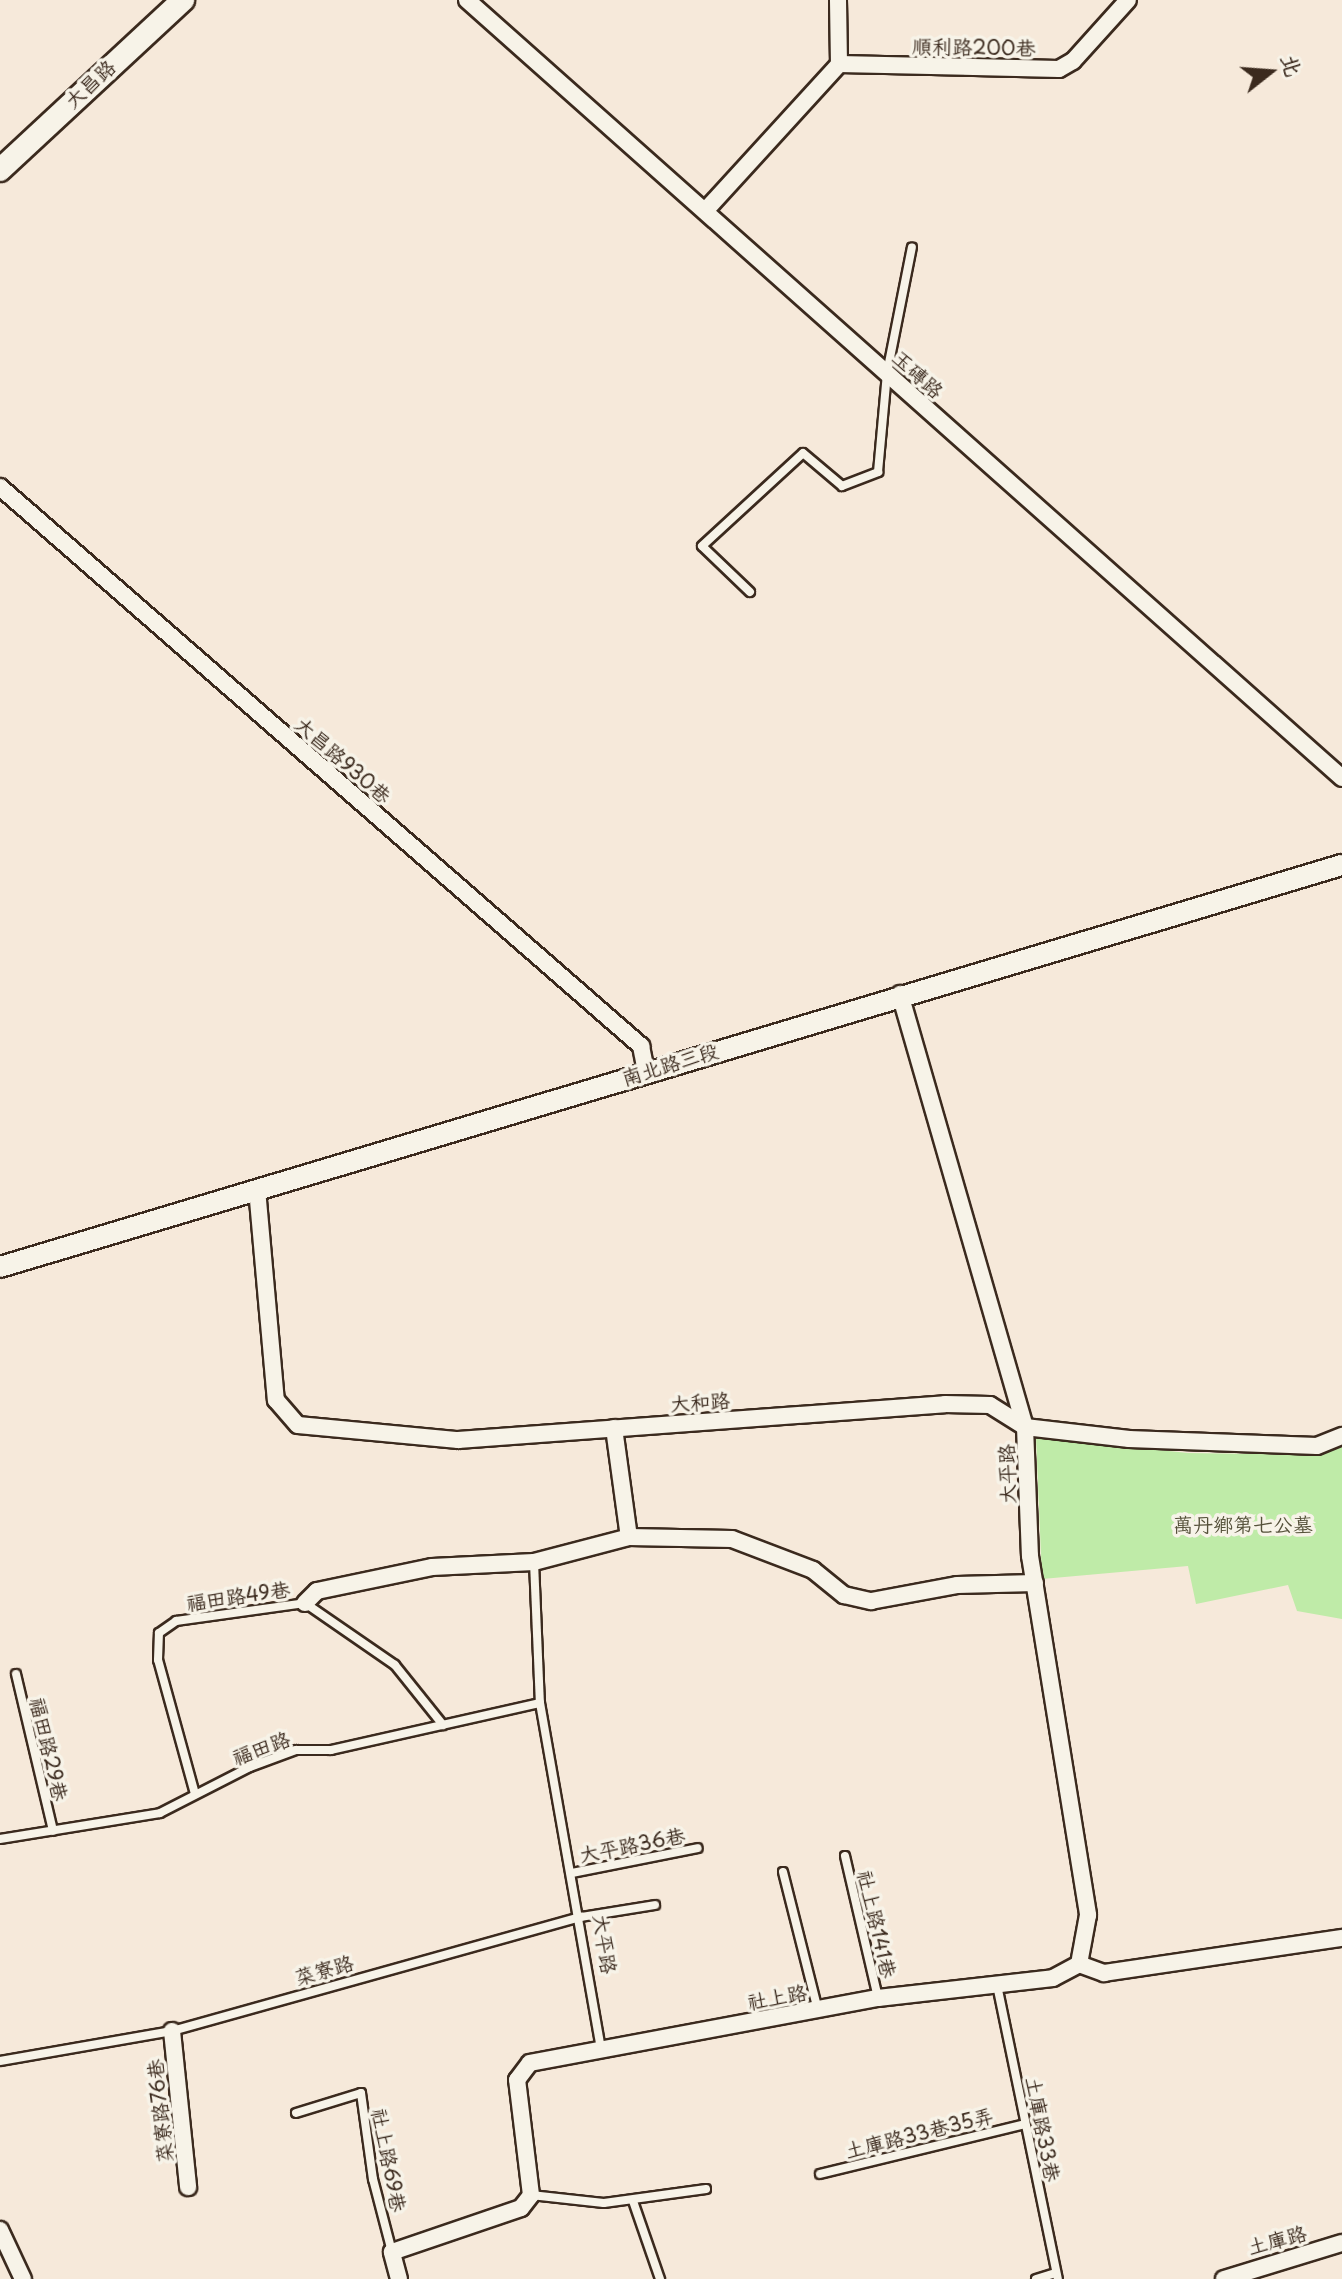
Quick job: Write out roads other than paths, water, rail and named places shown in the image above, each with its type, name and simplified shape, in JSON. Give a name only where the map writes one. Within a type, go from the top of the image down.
[{"type":"main road","name":"大昌路","points":[[0,170],[183,0]]},
{"type":"street","name":"玉磚路","points":[[467,0],[1342,778]]},
{"type":"street","points":[[705,211],[839,64],[838,0]]},
{"type":"street","name":"順利路200巷","points":[[839,64],[1059,69],[1073,61],[1128,0]]},
{"type":"street","name":"大昌路930巷","points":[[0,487],[641,1046],[646,1071]]},
{"type":"street","name":"南北路三段","points":[[0,1267],[900,994],[1342,865]]},
{"type":"street","name":"大平路","points":[[900,994],[1025,1427],[1035,1583],[1088,1915],[1079,1964]]},
{"type":"street","name":"大和路","points":[[257,1189],[276,1400],[298,1425],[458,1440],[945,1404],[990,1405],[1025,1427],[1129,1439],[1317,1446],[1342,1436]]},
{"type":"street","points":[[614,1428],[629,1537]]},
{"type":"street","points":[[305,1603],[317,1591],[432,1567],[534,1562],[629,1537],[732,1539],[813,1570],[844,1595],[871,1601],[957,1585],[1035,1583]]},
{"type":"street","points":[[1079,1964],[1104,1973],[1342,1938]]},
{"type":"street","name":"社上路","points":[[531,2195],[517,2080],[530,2063],[878,1998],[1053,1978],[1079,1964]]},
{"type":"street","name":"菜寮路76巷","points":[[172,2031],[188,2187]]},
{"type":"street","points":[[399,2279],[392,2252],[521,2208],[531,2195]]},
{"type":"street","points":[[0,2230],[23,2279]]},
{"type":"street","name":"土庫路","points":[[1224,2279],[1252,2273],[1342,2243]]},
{"type":"lane","points":[[750,592],[702,546],[803,453],[842,486],[878,472],[887,373],[912,247]]},
{"type":"lane","name":"大平路","points":[[534,1562],[540,1703],[581,1917],[601,2048]]},
{"type":"lane","name":"福田路49巷","points":[[195,1794],[158,1660],[159,1633],[176,1621],[305,1603],[395,1665],[443,1725]]},
{"type":"lane","name":"福田路29巷","points":[[16,1674],[53,1831]]},
{"type":"lane","name":"福田路","points":[[0,1839],[160,1813],[195,1794],[296,1750],[331,1750],[540,1703]]},
{"type":"lane","name":"大平路36巷","points":[[572,1873],[698,1848]]},
{"type":"lane","name":"社上路141巷","points":[[845,1856],[878,1998]]},
{"type":"lane","points":[[783,1872],[818,2010]]},
{"type":"lane","name":"菜寮路","points":[[0,2061],[172,2031],[581,1917],[655,1905]]},
{"type":"lane","name":"土庫路33巷","points":[[997,1984],[1057,2276]]},
{"type":"lane","name":"社上路69巷","points":[[296,2113],[361,2093],[373,2179],[392,2252]]},
{"type":"lane","name":"土庫路33巷35弄","points":[[820,2174],[1025,2124]]},
{"type":"lane","points":[[531,2195],[604,2203],[706,2189]]},
{"type":"lane","points":[[633,2201],[660,2279]]},
{"type":"lane","points":[[1036,2279],[1057,2276]]},
{"type":"park label","name":"萬丹鄉第七公墓","points":[[1243,1524]]}]
